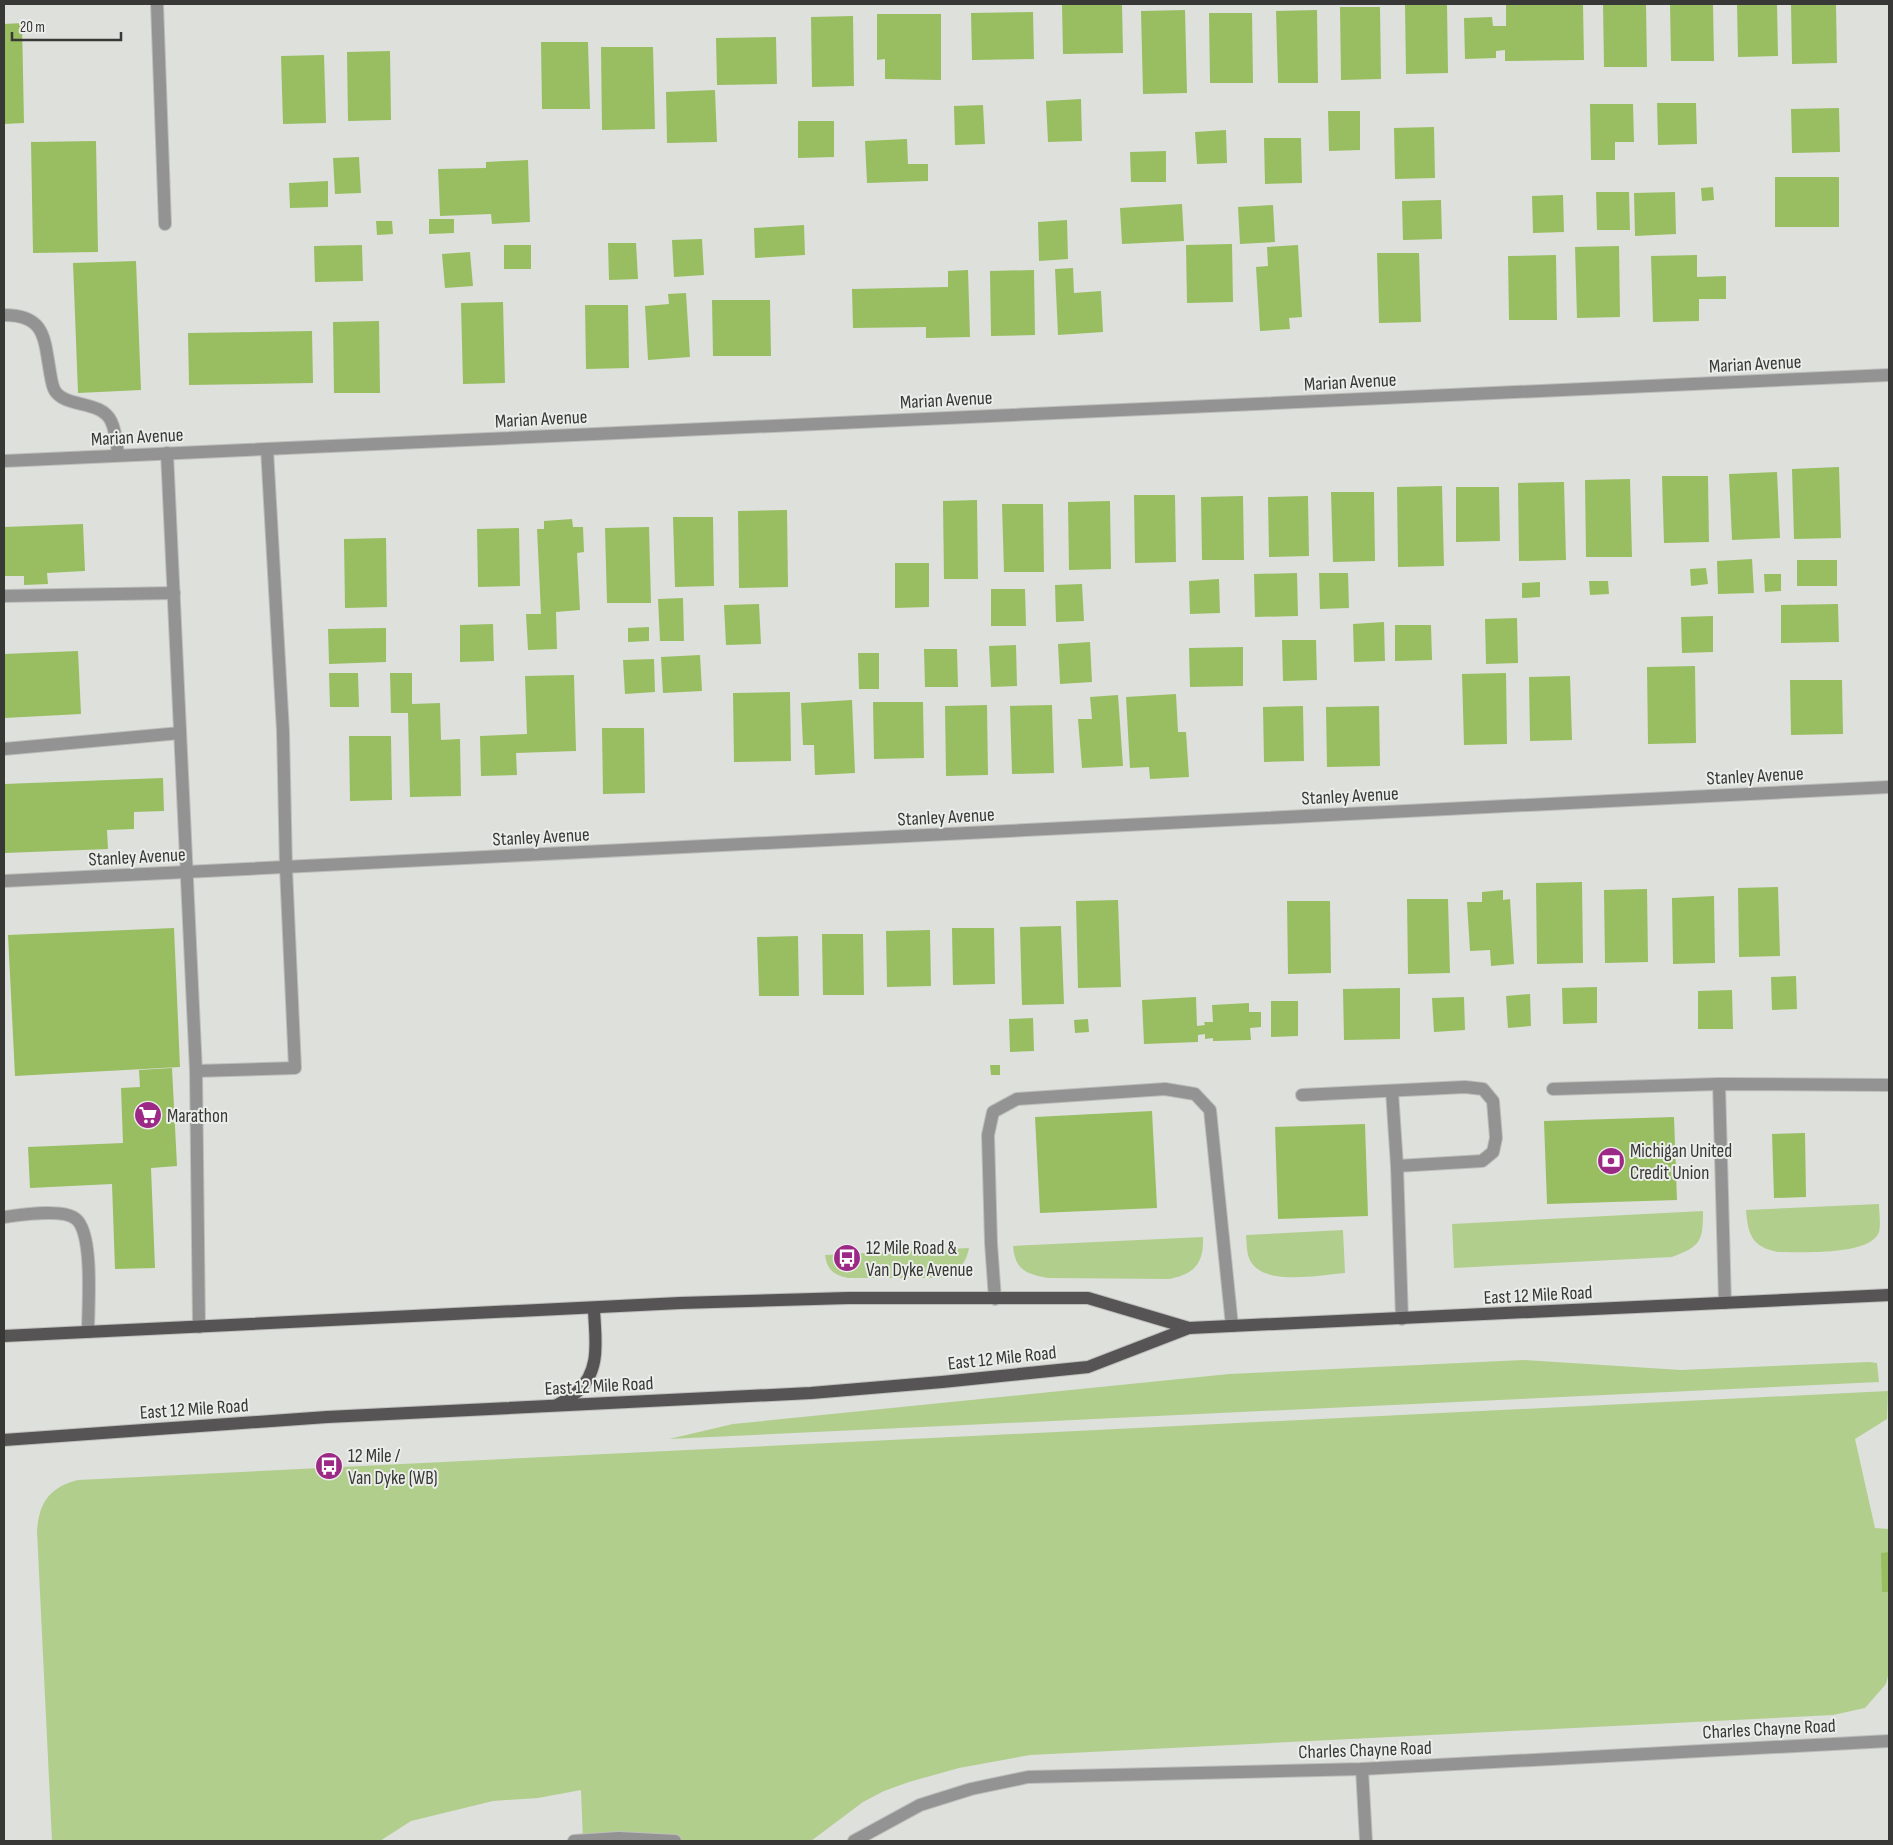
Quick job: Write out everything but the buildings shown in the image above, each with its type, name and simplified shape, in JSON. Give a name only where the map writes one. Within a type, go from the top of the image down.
[{"type":"main road","name":"East 12 Mile Road","points":[[4,1440],[327,1417],[811,1394],[1088,1367],[1189,1328],[1889,1295]]},
{"type":"main road","name":"East 12 Mile Road","points":[[4,1336],[680,1304],[848,1298],[1088,1298],[1189,1328]]},
{"type":"main road","points":[[556,1406],[577,1392],[589,1378],[596,1358],[594,1309]]},
{"type":"street","points":[[158,4],[165,224]]},
{"type":"street","points":[[4,315],[31,320],[43,333],[51,379],[56,392],[68,400],[101,410],[111,420],[118,455]]},
{"type":"street","name":"Marian Avenue","points":[[4,461],[1889,375]]},
{"type":"street","points":[[196,1071],[295,1068],[286,868],[283,732],[268,449]]},
{"type":"street","points":[[167,453],[196,1071],[199,1327]]},
{"type":"street","points":[[4,596],[174,593]]},
{"type":"street","points":[[4,749],[180,733]]},
{"type":"street","name":"Stanley Avenue","points":[[4,881],[1889,787]]},
{"type":"street","points":[[1553,1089],[1719,1084],[1889,1085]]},
{"type":"street","points":[[1719,1084],[1726,1303]]},
{"type":"street","points":[[1302,1095],[1465,1087],[1484,1089],[1494,1100],[1496,1138],[1493,1152],[1482,1161],[1397,1166]]},
{"type":"street","points":[[995,1299],[991,1242],[988,1135],[993,1112],[1017,1099],[1165,1089],[1195,1094],[1210,1110],[1232,1326]]},
{"type":"street","points":[[1392,1091],[1397,1166],[1402,1319]]},
{"type":"street","points":[[4,1217],[22,1214],[66,1214],[77,1219],[88,1249],[88,1332]]},
{"type":"street","name":"Charles Chayne Road","points":[[854,1841],[920,1805],[971,1789],[1028,1777],[1362,1769],[1889,1741]]},
{"type":"street","points":[[1362,1769],[1366,1841]]},
{"type":"street","points":[[574,1841],[619,1838],[675,1841]]},
{"type":"green space","points":[[1879,1204],[1880,1229],[1873,1240],[1849,1249],[1817,1252],[1778,1252],[1762,1247],[1750,1233],[1746,1210]]},
{"type":"green space","points":[[1703,1211],[1701,1236],[1695,1246],[1672,1257],[1454,1268],[1452,1224]]},
{"type":"green space","points":[[1343,1230],[1345,1273],[1308,1277],[1281,1277],[1258,1269],[1248,1256],[1246,1235]]},
{"type":"green space","points":[[1203,1237],[1202,1254],[1196,1266],[1185,1274],[1169,1279],[1048,1278],[1023,1270],[1016,1261],[1013,1246]]},
{"type":"green space","points":[[969,1248],[963,1264],[959,1268],[939,1278],[848,1278],[838,1275],[829,1268],[825,1255]]},
{"type":"green space","points":[[1523,1360],[1681,1370],[1869,1362],[1877,1363],[1879,1382],[669,1439],[733,1424],[1229,1374]]},
{"type":"green space","points":[[1888,1391],[1887,1419],[1855,1439],[1875,1528],[1889,1529],[1889,1672],[1886,1684],[1865,1708],[1833,1715],[1030,1755],[959,1768],[884,1791],[863,1802],[811,1841],[583,1841],[581,1790],[538,1798],[493,1801],[411,1821],[380,1841],[52,1841],[37,1531],[40,1512],[48,1497],[60,1487],[78,1480]]},
{"type":"place","name":"Marathon","points":[[148,1115]]},
{"type":"place","name":"Michigan United Credit Union","points":[[1611,1161]]},
{"type":"place","name":"12 Mile Road & Van Dyke Avenue","points":[[847,1258]]},
{"type":"place","name":"12 Mile / Van Dyke (WB)","points":[[329,1466]]}]
